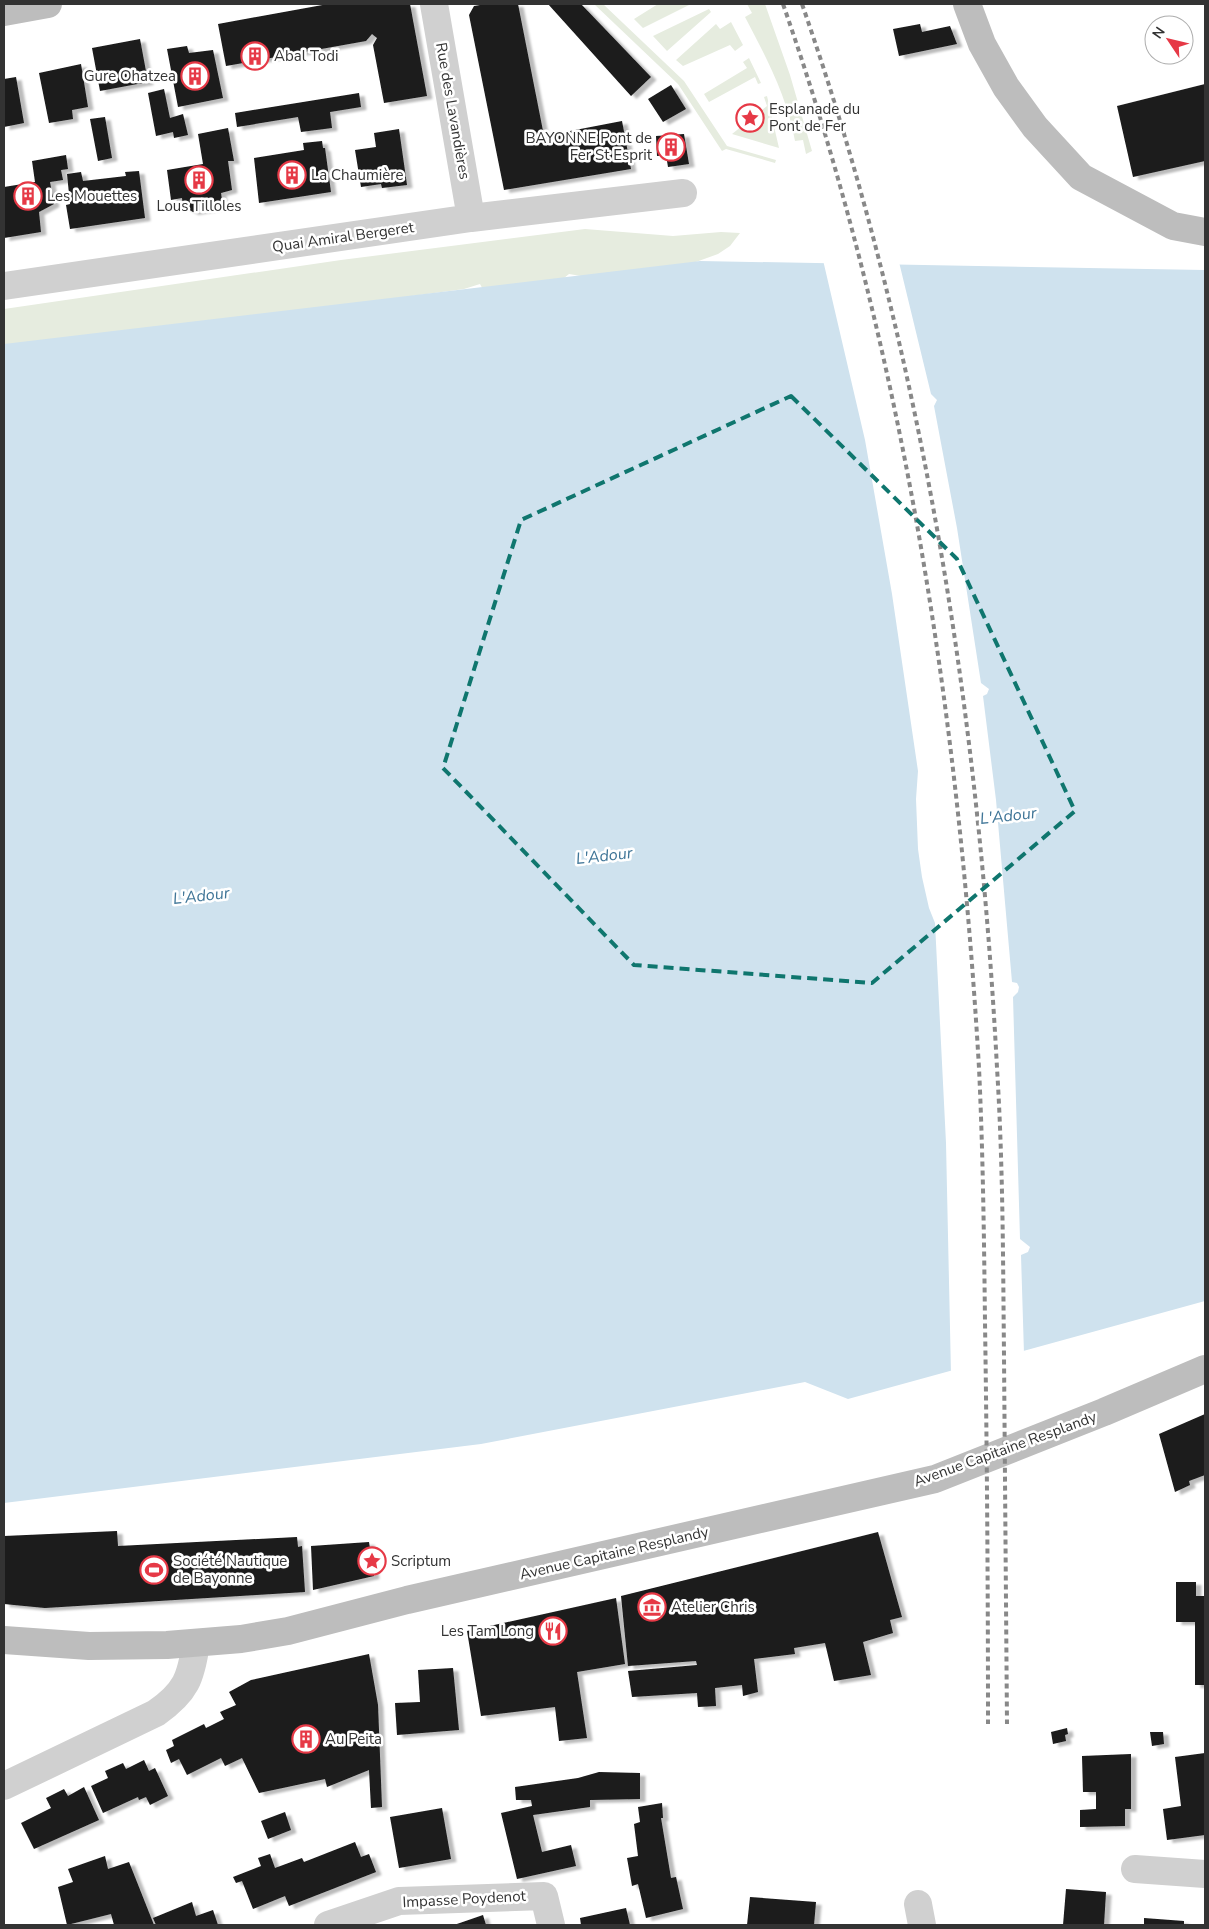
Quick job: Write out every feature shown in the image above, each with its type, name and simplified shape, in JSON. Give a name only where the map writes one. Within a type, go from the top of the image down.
[{"type":"main road","points":[[4,12],[48,4]]},
{"type":"main road","points":[[967,4],[982,44],[1006,87],[1035,127],[1081,177],[1172,226],[1205,232]]},
{"type":"main road","name":"Avenue Capitaine Resplandy","points":[[4,1640],[88,1646],[196,1643],[241,1639],[288,1631],[407,1600],[935,1479],[1104,1412],[1205,1369]]},
{"type":"street","name":"Rue des Lavandières","points":[[434,4],[471,218]]},
{"type":"street","name":"Quai Amiral Bergeret","points":[[4,286],[471,218],[683,193]]},
{"type":"street","points":[[4,1786],[156,1712],[173,1701],[184,1686],[192,1669],[196,1643]]},
{"type":"street","points":[[1135,1868],[1205,1874]]},
{"type":"street","name":"Impasse Poydenot","points":[[328,1925],[399,1901],[544,1896],[551,1925]]},
{"type":"highlighted area","points":[[791,396],[957,559],[1075,811],[872,983],[634,965],[443,768],[521,520]]},
{"type":"shaded area","points":[[594,4],[603,4],[684,81],[727,146],[776,160],[775,163],[726,149],[722,151],[678,84]]},
{"type":"shaded area","points":[[658,4],[691,4],[643,28],[634,19]]},
{"type":"shaded area","points":[[747,4],[765,4],[790,75],[812,151],[806,154],[803,140],[795,141],[787,108],[781,93],[768,62],[745,17],[752,13]]},
{"type":"shaded area","points":[[709,9],[711,12],[667,51],[653,36]]},
{"type":"shaded area","points":[[731,22],[743,45],[735,51],[730,45],[683,66],[676,60],[716,24],[720,29]]},
{"type":"shaded area","points":[[749,58],[761,83],[758,84],[755,77],[709,102],[704,94],[747,68],[743,62]]},
{"type":"shaded area","points":[[767,96],[779,148],[732,134],[767,106],[764,97]]},
{"type":"shaded area","points":[[585,229],[673,236],[721,232],[740,233],[730,246],[718,254],[682,267],[587,277],[569,274],[558,283],[487,297],[480,284],[464,289],[4,351],[4,309],[341,260]]},
{"type":"water","name":"L'Adour","points":[[700,261],[1205,270],[1205,1301],[848,1399],[805,1382],[481,1444],[4,1503],[4,344]]},
{"type":"pier","points":[[823,260],[899,262],[931,394],[937,400],[934,406],[957,528],[981,683],[989,689],[987,694],[983,696],[996,800],[1012,982],[1017,983],[1019,987],[1018,992],[1013,997],[1020,1239],[1030,1247],[1028,1252],[1021,1255],[1024,1354],[951,1374],[946,1143],[935,923],[929,908],[918,849],[916,799],[918,771],[892,594],[865,440]]},
{"type":"building","name":"Abal Todi","points":[[328,4],[410,4],[427,96],[384,103],[373,45],[377,38],[372,34],[366,41],[226,66],[218,24]]},
{"type":"building","points":[[518,4],[544,136],[622,121],[631,169],[504,190],[469,15],[474,6]]},
{"type":"building","points":[[548,4],[581,4],[651,77],[631,96]]},
{"type":"building","points":[[920,24],[922,32],[950,26],[957,44],[899,56],[893,29]]},
{"type":"building","points":[[140,39],[148,82],[100,91],[92,48]]},
{"type":"building","name":"Gure Ohatzea","points":[[187,46],[189,53],[213,50],[223,98],[178,107],[167,49]]},
{"type":"building","points":[[81,64],[88,107],[72,110],[73,119],[49,123],[39,73]]},
{"type":"building","points":[[16,77],[24,123],[4,127],[4,79]]},
{"type":"building","points":[[1205,84],[1205,161],[1133,177],[1117,106]]},
{"type":"building","points":[[671,85],[686,109],[663,122],[648,99]]},
{"type":"building","points":[[164,89],[170,118],[183,114],[188,135],[174,138],[173,132],[156,136],[148,93]]},
{"type":"building","points":[[359,93],[361,107],[330,112],[332,128],[301,132],[298,117],[237,127],[235,113]]},
{"type":"building","points":[[105,117],[112,158],[98,161],[90,119]]},
{"type":"building","name":"Lous Tilloles","points":[[228,128],[234,161],[228,161],[232,190],[221,193],[222,200],[216,208],[193,212],[183,206],[182,198],[171,200],[167,170],[203,164],[198,134]]},
{"type":"building","points":[[399,129],[407,185],[382,188],[381,184],[361,187],[355,150],[376,147],[374,133]]},
{"type":"building","name":"BAYONNE Pont de Fer St Esprit","points":[[684,134],[689,164],[668,167],[666,155],[657,156],[656,136]]},
{"type":"building","name":"La Chaumière","points":[[322,141],[323,148],[325,148],[331,192],[259,203],[254,158],[304,150],[303,143]]},
{"type":"building","name":"Les Mouettes","points":[[66,155],[68,169],[61,170],[63,180],[50,182],[54,204],[39,212],[41,232],[4,238],[4,187],[35,182],[32,161]]},
{"type":"building","points":[[139,171],[145,218],[70,229],[66,205],[70,204],[67,174],[81,172],[83,181],[126,176],[125,172]]},
{"type":"building","points":[[1205,1414],[1205,1475],[1189,1481],[1190,1485],[1175,1492],[1159,1434]]},
{"type":"building","name":"Société Nautique de Bayonne","points":[[117,1531],[118,1546],[297,1537],[298,1547],[302,1546],[305,1592],[45,1608],[4,1604],[4,1536]]},
{"type":"building","points":[[878,1532],[902,1617],[890,1620],[893,1633],[863,1642],[871,1675],[834,1681],[825,1643],[794,1648],[795,1654],[754,1659],[758,1692],[743,1696],[742,1685],[715,1688],[716,1706],[698,1707],[697,1693],[632,1697],[628,1671],[697,1665],[696,1661],[628,1666],[621,1596]]},
{"type":"building","points":[[369,1542],[374,1576],[313,1590],[311,1546]]},
{"type":"building","points":[[1176,1582],[1196,1582],[1196,1596],[1205,1596],[1205,1685],[1195,1685],[1195,1622],[1176,1622]]},
{"type":"building","points":[[616,1598],[625,1664],[577,1672],[587,1738],[559,1741],[555,1707],[481,1716],[467,1631]]},
{"type":"building","name":"Au Peita","points":[[369,1654],[378,1705],[382,1807],[371,1808],[369,1770],[327,1787],[325,1779],[259,1793],[242,1758],[225,1766],[221,1758],[187,1775],[179,1759],[171,1763],[166,1750],[174,1746],[172,1740],[204,1724],[206,1728],[224,1719],[220,1712],[236,1705],[229,1692],[251,1680]]},
{"type":"building","points":[[453,1668],[459,1730],[397,1735],[395,1703],[420,1702],[418,1670]]},
{"type":"building","points":[[1067,1728],[1066,1741],[1053,1744],[1051,1732]]},
{"type":"building","points":[[1150,1732],[1163,1732],[1164,1744],[1152,1746]]},
{"type":"building","points":[[1205,1753],[1205,1835],[1167,1840],[1163,1809],[1181,1806],[1175,1757]]},
{"type":"building","points":[[1131,1754],[1131,1809],[1125,1809],[1125,1826],[1080,1827],[1080,1810],[1096,1809],[1096,1792],[1083,1792],[1082,1756]]},
{"type":"building","points":[[144,1760],[149,1771],[155,1768],[168,1796],[150,1805],[146,1797],[139,1800],[138,1797],[103,1813],[91,1786],[108,1778],[105,1771],[123,1763],[126,1769]]},
{"type":"building","points":[[599,1772],[640,1773],[640,1799],[590,1800],[590,1807],[533,1815],[542,1852],[571,1845],[576,1866],[517,1879],[501,1813],[532,1806],[531,1800],[516,1800],[515,1787],[578,1778]]},
{"type":"building","points":[[84,1787],[99,1820],[34,1849],[21,1823],[51,1808],[46,1798],[64,1789],[68,1796]]},
{"type":"building","points":[[662,1803],[663,1818],[661,1818],[671,1878],[676,1877],[683,1909],[646,1918],[638,1884],[632,1886],[627,1858],[638,1856],[634,1824],[640,1822],[638,1807]]},
{"type":"building","points":[[442,1808],[451,1859],[399,1868],[390,1817]]},
{"type":"building","points":[[285,1812],[291,1830],[268,1839],[261,1821]]},
{"type":"building","points":[[355,1842],[361,1857],[369,1854],[376,1872],[289,1906],[285,1896],[253,1909],[242,1881],[236,1883],[233,1877],[261,1866],[258,1858],[270,1854],[275,1868],[302,1858],[304,1862]]},
{"type":"building","points":[[105,1856],[108,1869],[129,1862],[154,1925],[114,1925],[111,1914],[67,1925],[58,1887],[73,1882],[68,1869]]},
{"type":"building","points":[[1066,1889],[1106,1892],[1104,1925],[1063,1925]]},
{"type":"building","points":[[750,1897],[816,1902],[814,1925],[747,1925]]},
{"type":"building","points":[[192,1902],[196,1916],[213,1910],[218,1925],[156,1925],[153,1918]]},
{"type":"building","points":[[626,1908],[630,1925],[581,1925],[580,1918]]},
{"type":"building","points":[[483,1915],[486,1925],[454,1925]]},
{"type":"building","points":[[1144,1918],[1184,1921],[1184,1925],[1144,1925]]},
{"type":"railway","points":[[783,4],[825,133],[861,264],[892,396],[918,529],[939,663],[956,798],[979,1068],[984,1226],[988,1724]]},
{"type":"railway","points":[[802,4],[844,133],[880,264],[911,396],[937,529],[958,663],[975,798],[988,933],[1000,1140],[1003,1248],[1007,1724]]},
{"type":"place","name":"Abal Todi","points":[[255,56]]},
{"type":"place","name":"Gure Ohatzea","points":[[195,76]]},
{"type":"place","name":"Esplanade du Pont de Fer","points":[[750,118]]},
{"type":"place","name":"BAYONNE Pont de Fer St Esprit","points":[[671,147]]},
{"type":"place","name":"La Chaumière","points":[[292,175]]},
{"type":"place","name":"Lous Tilloles","points":[[199,180]]},
{"type":"place","name":"Les Mouettes","points":[[28,196]]},
{"type":"place","name":"Scriptum","points":[[372,1561]]},
{"type":"place","name":"Société Nautique de Bayonne","points":[[154,1570]]},
{"type":"place","name":"Atelier Chris","points":[[652,1607]]},
{"type":"place","name":"Les Tam Long","points":[[553,1631]]},
{"type":"place","name":"Au Peita","points":[[306,1739]]}]
